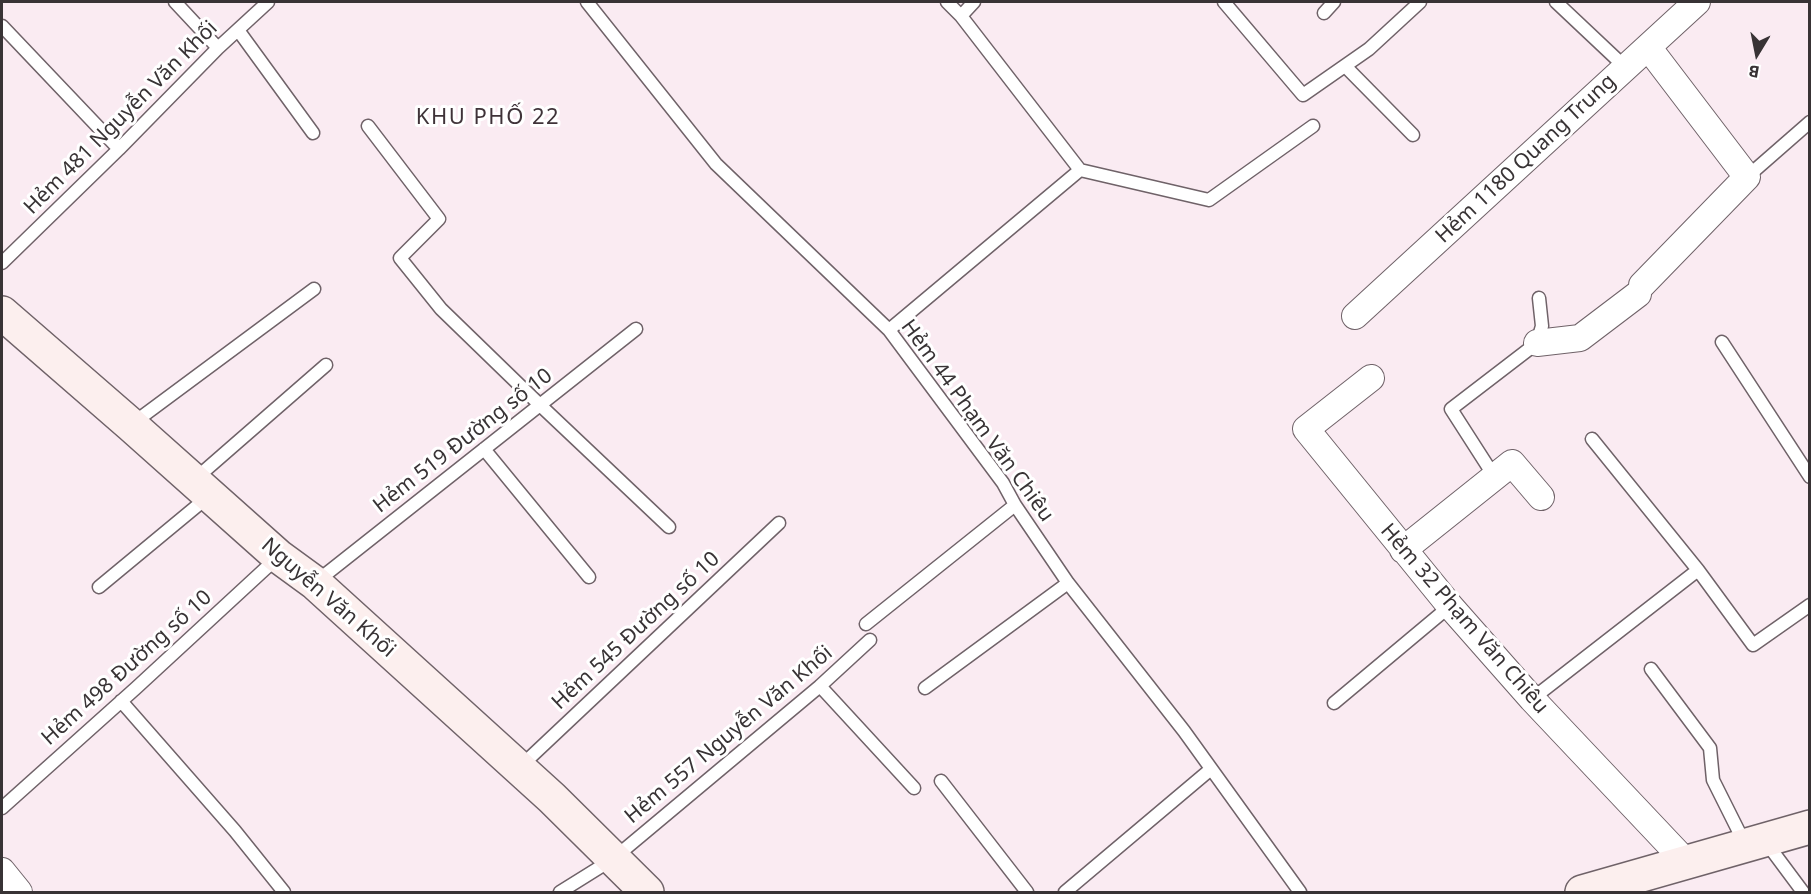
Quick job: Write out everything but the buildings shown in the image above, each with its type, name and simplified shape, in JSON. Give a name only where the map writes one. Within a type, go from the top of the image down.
[{"type":"street","name":"Hẻm 1180 Quang Trung","points":[[1354,316],[1697,2]]},
{"type":"street","points":[[1538,343],[1580,338],[1640,290],[1747,177],[1647,47]]},
{"type":"street","name":"Nguyễn Văn Khối","points":[[2,313],[278,556],[315,583],[552,798],[647,892]]},
{"type":"street","name":"Hẻm 32 Phạm Văn Chiêu","points":[[1371,378],[1306,429],[1450,606],[1532,699],[1686,862]]},
{"type":"street","points":[[1404,550],[1512,463],[1541,497]]},
{"type":"street","points":[[1582,892],[1809,827]]},
{"type":"lane","points":[[176,2],[218,48]]},
{"type":"lane","name":"Hẻm 481 Nguyễn Văn Khối","points":[[2,263],[218,48],[268,2]]},
{"type":"lane","name":"Hẻm 44 Phạm Văn Chiêu","points":[[587,2],[716,164],[890,330],[1003,483],[1015,505],[1068,583],[1184,731],[1300,892]]},
{"type":"lane","points":[[947,2],[961,16],[1080,170],[1209,200],[1313,126]]},
{"type":"lane","points":[[961,16],[974,2]]},
{"type":"lane","points":[[1224,2],[1303,95],[1369,49],[1420,2]]},
{"type":"lane","points":[[1324,13],[1334,2]]},
{"type":"lane","points":[[1556,2],[1625,67]]},
{"type":"lane","points":[[2,26],[119,149]]},
{"type":"lane","points":[[238,30],[313,133]]},
{"type":"lane","points":[[1345,66],[1413,135]]},
{"type":"lane","points":[[1747,177],[1809,122]]},
{"type":"lane","points":[[368,126],[439,219],[400,258],[441,309],[669,527]]},
{"type":"lane","points":[[890,330],[1080,170]]},
{"type":"lane","points":[[131,425],[314,288]]},
{"type":"lane","points":[[1494,476],[1451,409],[1538,343],[1542,326],[1539,298]]},
{"type":"lane","name":"Hẻm 519 Đường số 10","points":[[315,583],[636,329]]},
{"type":"lane","points":[[1722,342],[1809,477]]},
{"type":"lane","points":[[99,587],[326,365]]},
{"type":"lane","points":[[1592,439],[1698,570],[1754,645],[1809,605]]},
{"type":"lane","points":[[484,449],[589,577]]},
{"type":"lane","points":[[866,624],[1015,505]]},
{"type":"lane","name":"Hẻm 545 Đường số 10","points":[[519,768],[779,523]]},
{"type":"lane","name":"Hẻm 498 Đường số 10","points":[[2,808],[278,556]]},
{"type":"lane","points":[[1532,699],[1698,570]]},
{"type":"lane","points":[[925,688],[1068,583]]},
{"type":"lane","points":[[1334,704],[1450,606]]},
{"type":"lane","name":"Hẻm 557 Nguyễn Văn Khối","points":[[560,892],[613,859],[820,686],[870,640]]},
{"type":"lane","points":[[1651,669],[1710,748],[1713,780],[1754,843],[1803,892]]},
{"type":"lane","points":[[820,686],[914,788]]},
{"type":"lane","points":[[121,701],[235,831],[284,892]]},
{"type":"lane","points":[[1065,892],[1212,769]]},
{"type":"lane","points":[[941,781],[1027,892]]},
{"type":"district","name":"KHU PHỐ 22","points":[[488,118]]}]
